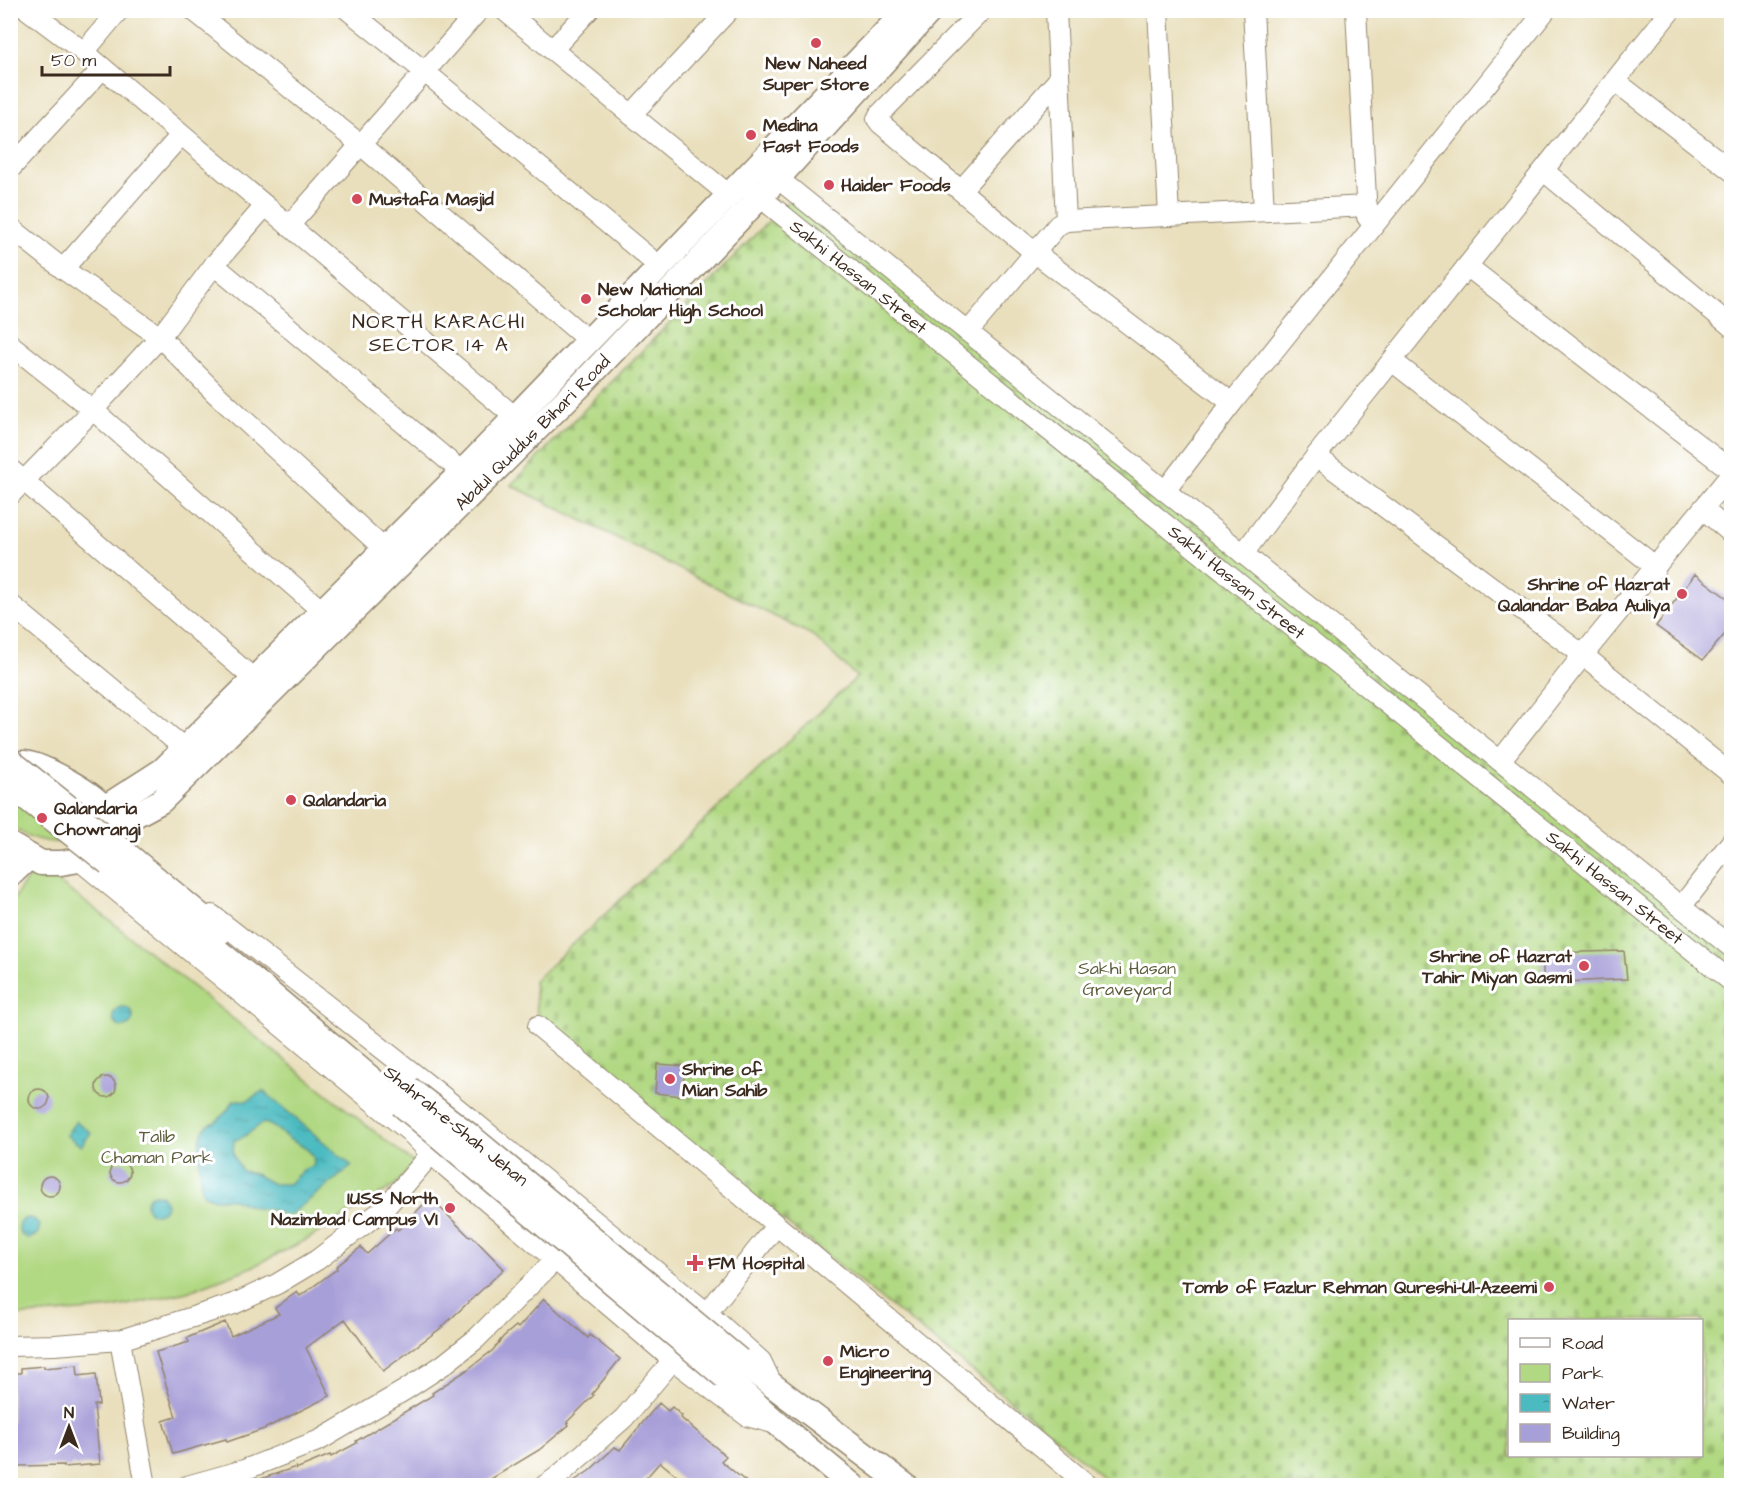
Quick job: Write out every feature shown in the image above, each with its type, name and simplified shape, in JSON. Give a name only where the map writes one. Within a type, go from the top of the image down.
[{"type":"main road","name":"Abdul Quddus Bihari Road","points":[[768,171],[906,10]]},
{"type":"main road","name":"Abdul Quddus Bihari Road","points":[[108,824],[462,472],[660,267],[768,171],[931,10]]},
{"type":"main road","name":"Abdul Quddus Bihari Road","points":[[108,824],[161,801],[581,385],[743,192]]},
{"type":"main road","points":[[10,875],[20,851],[40,863],[79,860],[97,850],[108,824],[95,798],[46,771],[14,760]]},
{"type":"main road","name":"Shahrah-e-Shah Jehan","points":[[14,760],[286,988],[479,1144],[732,1368],[778,1424],[854,1485]]},
{"type":"main road","name":"Shahrah-e-Shah Jehan","points":[[10,785],[261,986],[551,1229],[732,1368],[772,1386],[906,1485]]},
{"type":"street","points":[[10,16],[15,10]]},
{"type":"street","points":[[28,10],[84,52],[515,417]]},
{"type":"street","points":[[84,52],[119,10]]},
{"type":"street","points":[[193,10],[361,145],[589,340]]},
{"type":"street","points":[[348,10],[660,267]]},
{"type":"street","points":[[289,226],[479,10]]},
{"type":"street","name":"Sakhi Hassan Street","points":[[504,10],[631,115],[743,192],[1731,982]]},
{"type":"street","points":[[552,50],[589,10]]},
{"type":"street","points":[[631,115],[729,10]]},
{"type":"street","points":[[982,10],[877,119],[1034,252],[1232,403]]},
{"type":"street","points":[[1056,10],[1066,221]]},
{"type":"street","points":[[1158,10],[1169,216]]},
{"type":"street","points":[[1253,10],[1264,211]]},
{"type":"street","points":[[1356,10],[1368,235]]},
{"type":"street","points":[[1165,491],[1232,403],[1546,10]]},
{"type":"street","points":[[1243,554],[1316,456],[1671,10]]},
{"type":"street","points":[[10,169],[103,68]]},
{"type":"street","points":[[961,190],[1059,79]]},
{"type":"street","points":[[1615,81],[1731,171]]},
{"type":"street","points":[[63,269],[181,135]]},
{"type":"street","name":"Sakhi Hassan Street","points":[[768,171],[1731,948]]},
{"type":"street","points":[[1544,171],[1731,327]]},
{"type":"street","points":[[10,495],[17,475],[93,410],[160,337],[214,265],[264,206]]},
{"type":"street","points":[[968,332],[1034,252],[1058,225],[1066,221],[1367,206]]},
{"type":"street","points":[[10,227],[63,269],[160,337],[216,394],[384,549]]},
{"type":"street","points":[[214,265],[462,472]]},
{"type":"street","points":[[1467,266],[1731,472],[1500,762]]},
{"type":"street","points":[[10,344],[93,410],[322,611]]},
{"type":"street","points":[[1392,361],[1656,567]]},
{"type":"street","points":[[1316,456],[1583,655],[1731,775]]},
{"type":"street","points":[[17,475],[254,679]]},
{"type":"street","points":[[1703,509],[1731,534]]},
{"type":"street","points":[[10,604],[184,748]]},
{"type":"street","points":[[108,824],[706,1313],[761,1361],[772,1386]]},
{"type":"street","points":[[1681,907],[1731,841]]},
{"type":"street","points":[[79,860],[410,1132],[431,1154],[673,1360],[747,1416],[778,1424]]},
{"type":"street","points":[[538,1026],[1089,1485]]},
{"type":"street","points":[[410,1132],[441,1095]]},
{"type":"street","points":[[10,1346],[120,1340],[234,1304],[277,1284],[317,1260],[384,1209],[431,1154]]},
{"type":"street","points":[[706,1313],[776,1226]]},
{"type":"street","points":[[187,1485],[244,1470],[320,1440],[405,1390],[443,1365],[476,1339],[555,1259]]},
{"type":"street","points":[[120,1340],[146,1485]]},
{"type":"street","points":[[544,1485],[557,1477],[624,1418],[673,1360]]},
{"type":"green space","name":"Sakhi Hasan Graveyard","points":[[796,193],[1731,948],[1731,1485],[1112,1485],[1047,1430],[538,1026],[534,981],[857,677],[812,635],[511,485]]},
{"type":"green space","points":[[11,790],[71,841],[40,840],[11,826]]},
{"type":"green space","name":"Talib Chaman Park","points":[[36,866],[99,912],[414,1163],[394,1186],[306,1240],[252,1267],[187,1292],[113,1308],[11,1316],[11,903]]},
{"type":"water","points":[[123,1007],[130,1010],[133,1017],[130,1024],[123,1027],[116,1024],[113,1017],[116,1010]]},
{"type":"water","points":[[263,1091],[352,1166],[290,1215],[269,1209],[259,1209],[232,1199],[215,1199],[204,1195],[201,1190],[199,1157],[203,1131],[220,1118],[234,1101],[247,1101]],"holes":[[[263,1123],[307,1149],[313,1156],[313,1166],[303,1170],[289,1184],[273,1184],[255,1174],[242,1171],[233,1154],[234,1140],[240,1139]]]},
{"type":"water","points":[[76,1121],[91,1133],[81,1146],[66,1135]]},
{"type":"water","points":[[156,1194],[163,1197],[166,1204],[163,1211],[156,1214],[149,1211],[146,1204],[149,1197]]},
{"type":"water","points":[[29,1218],[36,1221],[39,1228],[36,1235],[29,1238],[22,1235],[19,1228],[22,1221]]},
{"type":"building","points":[[1695,574],[1731,601],[1731,627],[1703,660],[1656,626]]},
{"type":"building","name":"Shrine of Hazrat Tahir Miyan Qasmi","points":[[1624,951],[1627,979],[1543,983],[1543,953]]},
{"type":"building","name":"Shrine of Mian Sahib","points":[[657,1064],[685,1066],[683,1096],[655,1093]]},
{"type":"building","points":[[106,1077],[113,1080],[116,1087],[113,1094],[106,1097],[99,1094],[96,1087],[99,1080]]},
{"type":"building","points":[[39,1089],[46,1092],[49,1099],[46,1106],[39,1109],[32,1106],[29,1099],[32,1092]]},
{"type":"building","points":[[120,1162],[127,1165],[130,1172],[127,1179],[120,1182],[113,1179],[110,1172],[113,1165]]},
{"type":"building","points":[[50,1176],[57,1179],[60,1186],[57,1193],[50,1196],[43,1193],[40,1186],[43,1179]]},
{"type":"building","points":[[430,1198],[504,1269],[441,1328],[383,1371],[345,1319],[306,1348],[330,1396],[264,1429],[227,1442],[226,1439],[173,1454],[163,1421],[176,1417],[156,1352],[189,1342],[187,1338],[225,1322],[231,1336],[279,1314],[275,1308],[297,1292],[300,1296],[337,1269],[336,1267],[361,1247],[367,1254],[396,1228],[398,1230]]},
{"type":"building","points":[[544,1299],[588,1338],[590,1335],[620,1359],[592,1394],[594,1395],[567,1422],[569,1425],[539,1450],[481,1485],[250,1485],[249,1483],[296,1467],[296,1469],[330,1455],[331,1457],[433,1395],[432,1393],[493,1350],[503,1337],[516,1326],[518,1328]]},
{"type":"building","points":[[77,1365],[78,1376],[96,1374],[99,1405],[94,1405],[100,1464],[64,1467],[64,1465],[19,1466],[19,1464],[10,1463],[10,1422],[12,1422],[10,1373],[21,1373],[21,1368]]},
{"type":"building","points":[[659,1403],[668,1411],[672,1407],[682,1416],[681,1418],[726,1456],[721,1461],[750,1485],[688,1485],[660,1462],[640,1485],[568,1485],[589,1471],[615,1447],[620,1450]]},
{"type":"place","name":"New Naheed Super Store","points":[[816,43]]},
{"type":"place","name":"Medina Fast Foods","points":[[751,135]]},
{"type":"place","name":"Haider Foods","points":[[829,185]]},
{"type":"place","name":"Mustafa Masjid","points":[[357,199]]},
{"type":"place","name":"New National Scholar High School","points":[[586,299]]},
{"type":"place","name":"Shrine of Hazrat Qalandar Baba Auliya","points":[[1682,594]]},
{"type":"place","name":"Qalandaria","points":[[291,800]]},
{"type":"place","name":"Qalandaria Chowrangi","points":[[42,818]]},
{"type":"place","name":"Shrine of Hazrat Tahir Miyan Qasmi","points":[[1584,966]]},
{"type":"place","name":"Shrine of Mian Sahib","points":[[670,1079]]},
{"type":"place","name":"IUSS North Nazimbad Campus VI","points":[[450,1208]]},
{"type":"place","name":"FM Hospital","points":[[695,1263]]},
{"type":"place","name":"Tomb of Fazlur Rehman Qureshi-Ul-Azeemi","points":[[1549,1287]]},
{"type":"place","name":"Micro Engineering","points":[[828,1361]]},
{"type":"district","name":"NORTH KARACHI SECTOR 14 A","points":[[439,334]]}]
